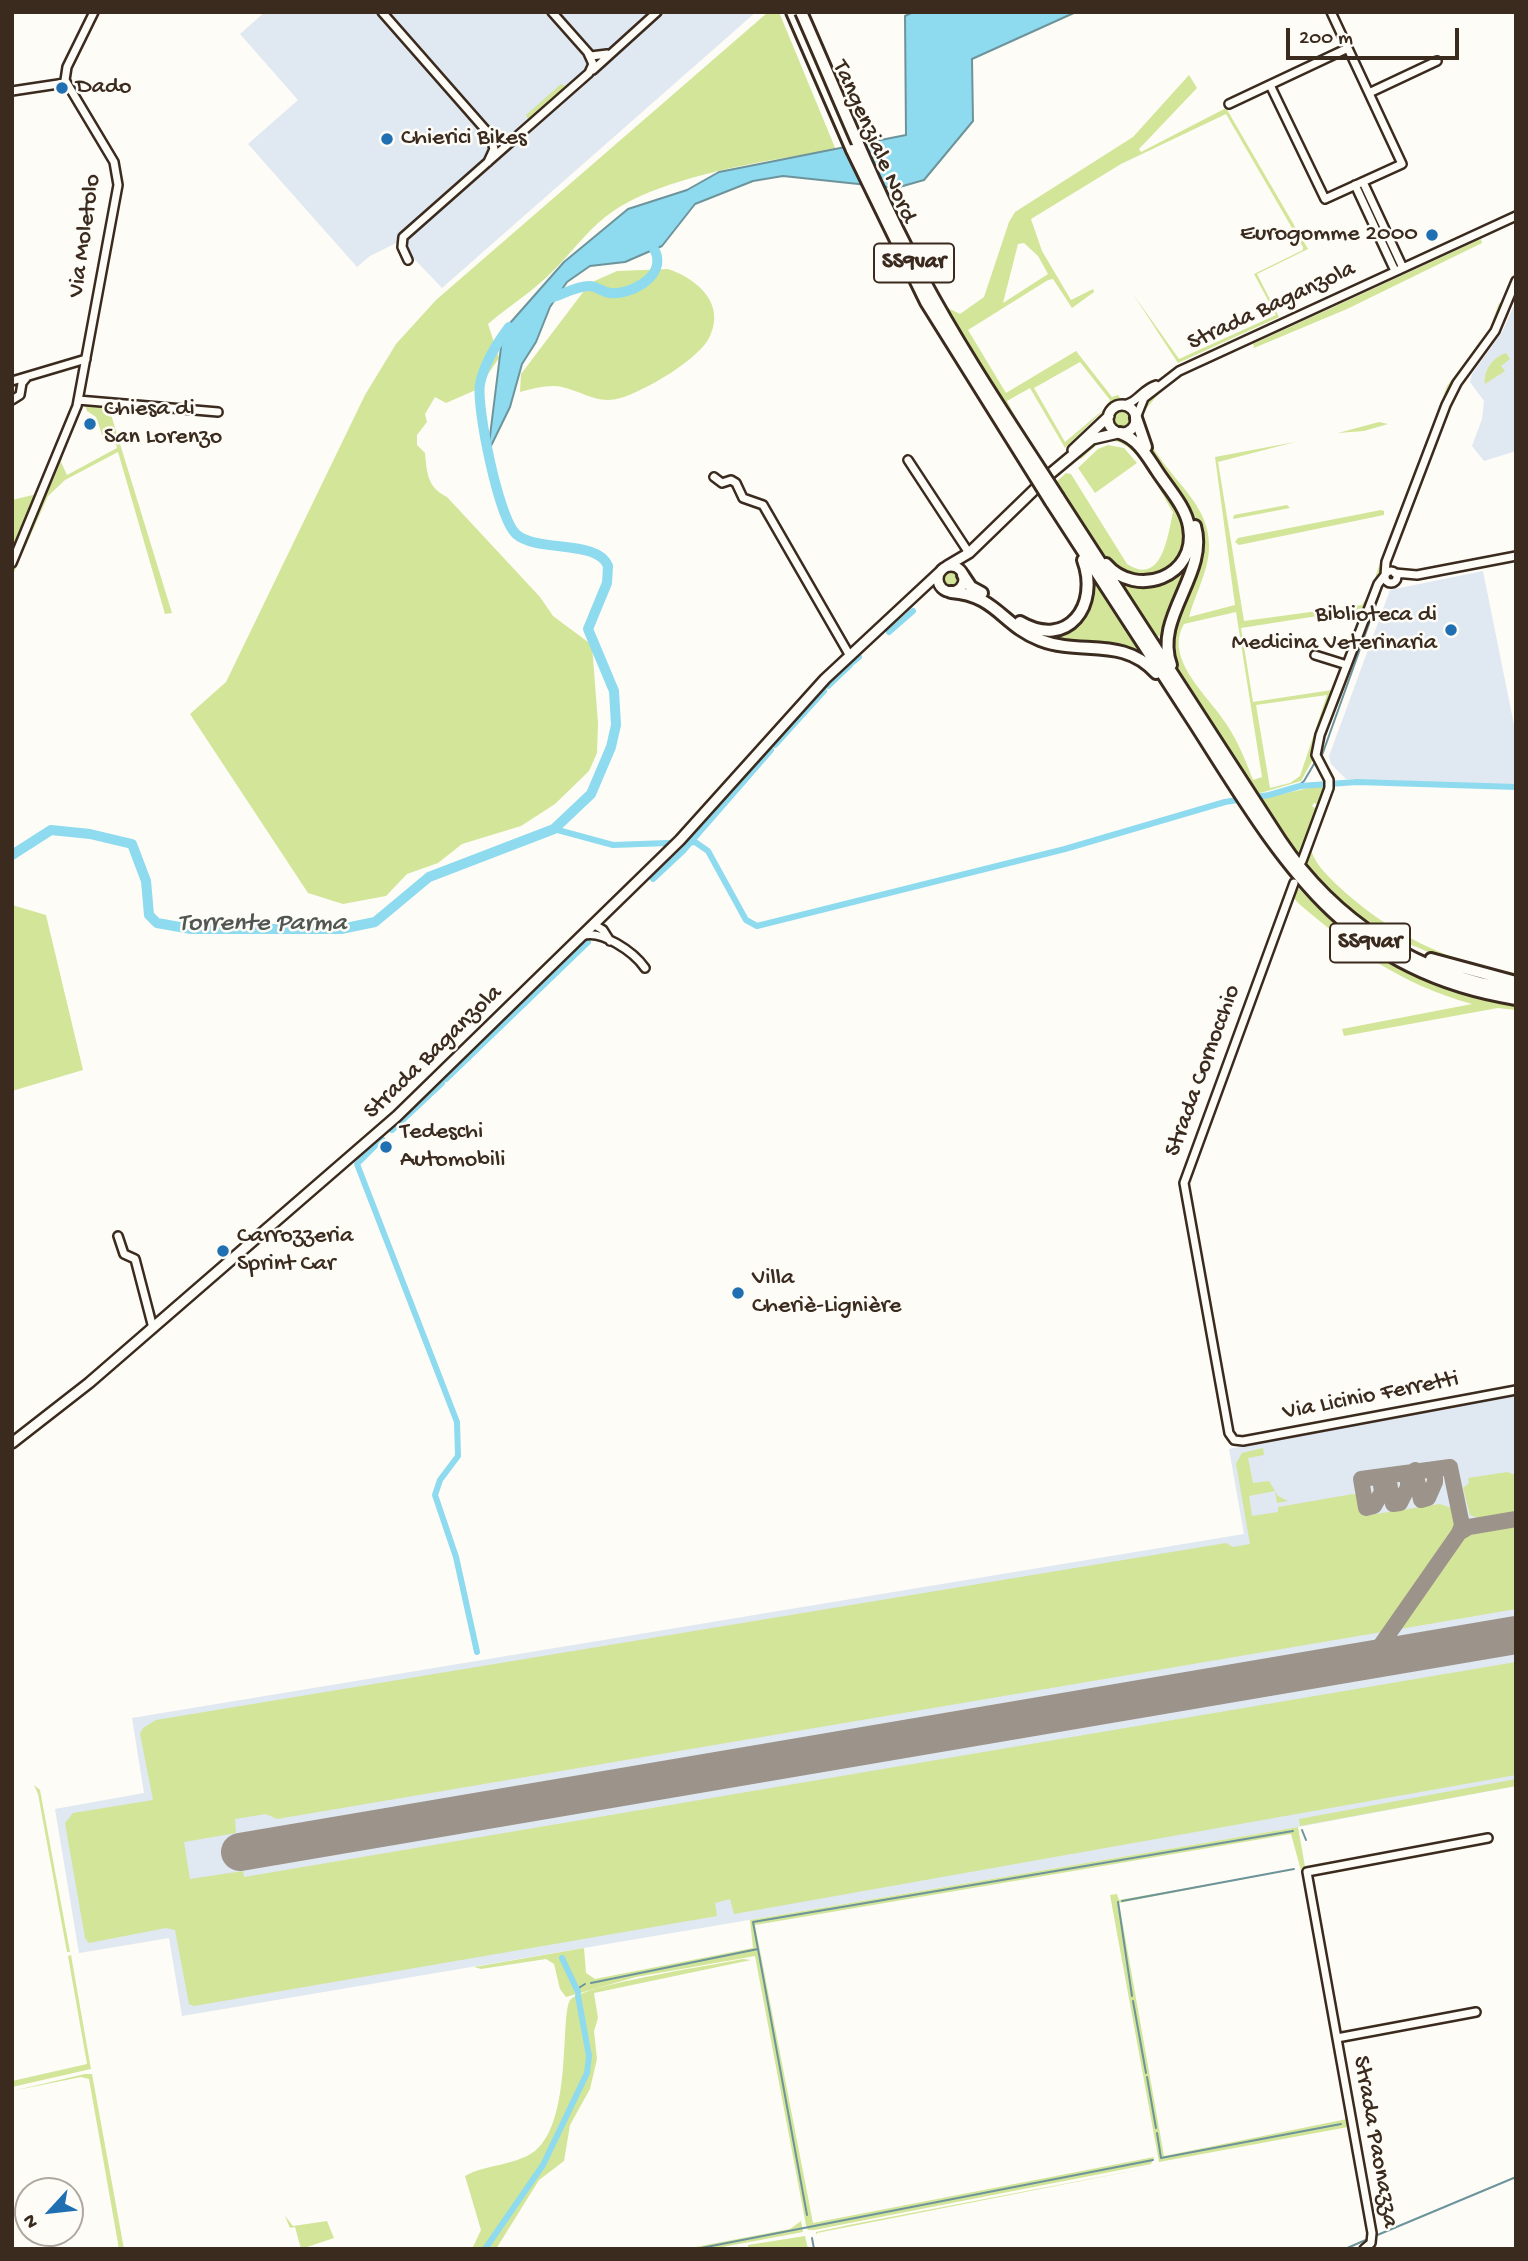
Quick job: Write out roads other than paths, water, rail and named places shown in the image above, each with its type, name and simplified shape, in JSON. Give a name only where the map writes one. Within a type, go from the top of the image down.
[{"type":"highway","name":"Tangenziale Nord","points":[[792,12],[874,201],[916,286],[969,376],[1055,503]]},
{"type":"highway","name":"SS9var","points":[[802,12],[882,197],[920,273],[1055,503],[1203,737],[1229,770]]},
{"type":"highway","points":[[1136,418],[1143,441],[1186,507],[1197,533],[1195,558],[1167,640],[1169,660],[1190,701]]},
{"type":"highway","points":[[1068,512],[1079,522],[1108,565],[1125,579],[1138,583],[1158,580],[1170,574],[1183,561],[1190,539],[1186,517],[1143,451],[1132,439],[1120,433]]},
{"type":"highway","name":"SS9var","points":[[1055,503],[1068,512],[1190,701],[1229,770],[1311,893],[1368,942],[1434,977],[1476,991],[1516,999]]},
{"type":"highway","points":[[963,575],[973,588],[1029,627],[1048,631],[1070,624],[1086,604],[1088,580],[1083,559],[1055,503]]},
{"type":"highway","points":[[949,592],[985,599],[1022,630],[1042,641],[1114,648],[1139,657],[1159,675],[1203,737]]},
{"type":"highway","name":"SS9var","points":[[1267,828],[1311,880],[1362,927],[1400,951],[1435,968],[1478,983],[1516,990]]},
{"type":"highway","points":[[1362,927],[1433,960],[1516,982]]},
{"type":"main road","name":"Strada Baganzola","points":[[1050,474],[1083,437],[1101,425],[1114,408],[1122,405]]},
{"type":"main road","points":[[1122,405],[1133,410],[1136,418]]},
{"type":"main road","points":[[1109,416],[1111,427],[1120,433]]},
{"type":"main road","name":"Strada Baganzola","points":[[1070,454],[1096,436],[1132,429],[1136,418]]},
{"type":"main road","name":"Strada Baganzola","points":[[12,1443],[153,1328],[375,1137],[679,841],[808,697],[945,568],[969,554],[1035,489]]},
{"type":"main road","name":"Strada Baganzola","points":[[949,592],[962,586],[969,554]]},
{"type":"main road","points":[[949,592],[937,581],[945,568],[958,568],[963,575]]},
{"type":"main road","points":[[916,596],[949,592]]},
{"type":"street","points":[[12,91],[65,83],[67,67],[94,12]]},
{"type":"street","points":[[382,12],[489,134],[502,142],[514,139]]},
{"type":"street","points":[[552,12],[588,53],[593,64],[588,74]]},
{"type":"street","points":[[408,260],[401,246],[403,237],[657,12]]},
{"type":"street","points":[[1270,85],[1325,200],[1402,164],[1331,12]]},
{"type":"street","points":[[1229,104],[1348,48]]},
{"type":"street","points":[[588,53],[600,57],[614,50]]},
{"type":"street","points":[[1369,93],[1437,61]]},
{"type":"street","name":"Via Moletolo","points":[[12,563],[71,426],[119,176],[114,162],[65,83]]},
{"type":"street","points":[[488,162],[494,149],[489,134]]},
{"type":"street","points":[[1359,184],[1399,270]]},
{"type":"street","name":"Strada Baganzola","points":[[1122,405],[1132,403],[1147,389],[1195,363],[1516,216]]},
{"type":"street","points":[[1389,580],[1389,557],[1449,397],[1495,331],[1516,281]]},
{"type":"street","points":[[12,381],[86,359]]},
{"type":"street","points":[[12,400],[20,396],[27,376]]},
{"type":"street","points":[[12,381],[22,388]]},
{"type":"street","name":"Strada Baganzola","points":[[1136,418],[1140,403],[1160,383]]},
{"type":"street","points":[[78,400],[218,412]]},
{"type":"street","points":[[908,460],[969,554]]},
{"type":"street","points":[[714,477],[722,483],[731,480],[736,483],[743,498],[762,505],[850,656]]},
{"type":"street","points":[[1302,861],[1329,784],[1316,755],[1318,744],[1377,588],[1389,580],[1516,556]]},
{"type":"street","points":[[1389,557],[1394,572]]},
{"type":"street","points":[[1394,572],[1417,575]]},
{"type":"street","points":[[1389,580],[1394,572]]},
{"type":"street","points":[[1315,654],[1347,665]]},
{"type":"street","name":"Strada Cornocchio","points":[[1234,1440],[1226,1423],[1184,1183],[1294,883]]},
{"type":"street","points":[[603,934],[604,914]]},
{"type":"street","points":[[593,925],[611,942],[629,950],[645,968]]},
{"type":"street","points":[[582,936],[603,934]]},
{"type":"street","points":[[118,1236],[124,1254],[135,1259],[153,1328]]},
{"type":"street","name":"Via Licinio Ferretti","points":[[1234,1440],[1243,1441],[1516,1390]]},
{"type":"street","name":"Strada Paonazza","points":[[1364,2249],[1372,2237],[1307,1872],[1488,1838]]},
{"type":"street","name":"Strada Paonazza","points":[[1337,2038],[1476,2012]]},
{"type":"water","points":[[913,12],[1076,12],[972,59],[973,121],[924,180],[896,188],[783,176],[753,181],[695,204],[662,246],[625,262],[590,266],[567,282],[550,307],[536,342],[522,364],[510,407],[488,452],[503,331],[564,262],[628,209],[687,190],[719,172],[906,135],[905,16]]},
{"type":"waterway","name":"Torrente Parma","points":[[547,299],[584,286],[618,293],[642,284],[649,279],[657,265],[656,254],[647,237]]},
{"type":"waterway","name":"Torrente Parma","points":[[12,855],[51,830],[90,834],[132,844],[146,881],[149,915],[157,923],[191,929],[341,929],[375,922],[429,877],[554,829],[591,794],[611,747],[616,725],[614,691],[588,629],[607,583],[608,566],[592,552],[526,540],[516,534],[509,524],[490,462],[480,396],[480,384],[485,369],[509,327]]},
{"type":"waterway","points":[[1321,758],[1380,593]]},
{"type":"waterway","points":[[889,632],[913,611]]},
{"type":"waterway","points":[[853,662],[859,657]]},
{"type":"waterway","points":[[828,686],[850,665]]},
{"type":"waterway","points":[[775,745],[824,691]]},
{"type":"waterway","points":[[653,879],[683,851],[771,750]]},
{"type":"waterway","points":[[1297,787],[1314,764]]},
{"type":"waterway","points":[[554,829],[613,845],[695,842],[708,851],[746,920],[757,926],[1065,849],[1225,802],[1269,795],[1300,786],[1357,782],[1516,787]]},
{"type":"waterway","points":[[446,1079],[588,942]]},
{"type":"waterway","points":[[392,1130],[442,1083]]},
{"type":"waterway","points":[[382,1139],[357,1164],[457,1422],[458,1456],[440,1480],[435,1495],[456,1557],[477,1652]]},
{"type":"waterway","points":[[1302,1830],[1306,1840]]},
{"type":"waterway","points":[[758,1949],[753,1922],[1293,1831]]},
{"type":"waterway","points":[[1122,1901],[1294,1869]]},
{"type":"waterway","points":[[1312,1875],[1340,2032]]},
{"type":"waterway","points":[[1118,1902],[1132,1996]]},
{"type":"waterway","points":[[591,1983],[758,1949],[807,2215]]},
{"type":"waterway","points":[[562,1958],[578,1992]]},
{"type":"waterway","points":[[577,1989],[585,1984]]},
{"type":"waterway","points":[[485,2249],[543,2165],[587,2073],[589,2056],[578,1996]]},
{"type":"waterway","points":[[1133,2001],[1146,2073]]},
{"type":"waterway","points":[[1147,2077],[1156,2128]]},
{"type":"waterway","points":[[1157,2133],[1161,2158],[1341,2124]]},
{"type":"waterway","points":[[696,2249],[1153,2160]]},
{"type":"waterway","points":[[1375,2236],[1516,2177]]},
{"type":"waterway","points":[[812,2238],[814,2249]]},
{"type":"waterway","points":[[1345,2249],[1368,2239]]},
{"type":"place","name":"Dado","points":[[62,88]]},
{"type":"place","name":"Chierici Bikes","points":[[387,139]]},
{"type":"place","name":"Eurogomme 2000","points":[[1432,235]]},
{"type":"place","name":"Chiesa di San Lorenzo","points":[[90,424]]},
{"type":"place","name":"Biblioteca di Medicina Veterinaria","points":[[1451,630]]},
{"type":"place","name":"Tedeschi Automobili","points":[[386,1147]]},
{"type":"place","name":"Carrozzeria Sprint Car","points":[[223,1251]]},
{"type":"place","name":"Villa Cheriè-Lignière","points":[[738,1293]]}]
